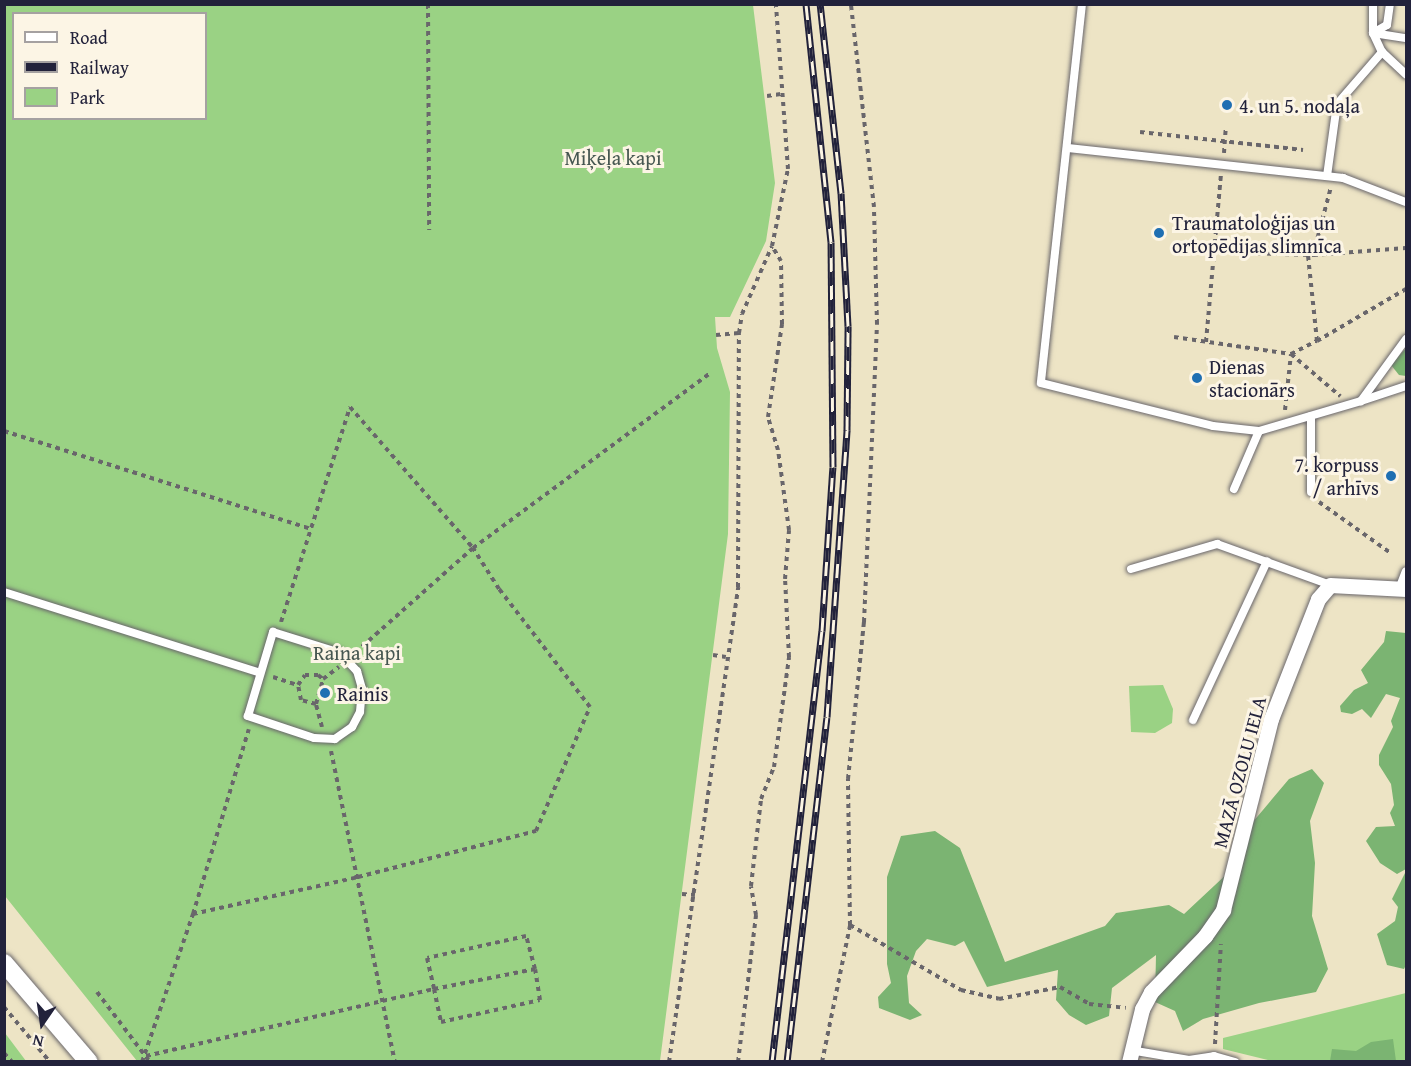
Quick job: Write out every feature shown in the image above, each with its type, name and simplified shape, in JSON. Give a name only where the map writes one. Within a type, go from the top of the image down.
[{"type":"street","points":[[1330,585],[1403,589]]},
{"type":"street","name":"MAZĀ OZOLU IELA","points":[[1130,1056],[1142,1009],[1151,992],[1205,936],[1223,910],[1270,719],[1317,599],[1330,585]]},
{"type":"street","points":[[4,963],[89,1062]]},
{"type":"lane","points":[[1082,4],[1041,383],[1213,426],[1259,431],[1407,386]]},
{"type":"lane","points":[[1373,4],[1373,33],[1382,52],[1407,74]]},
{"type":"lane","points":[[1373,33],[1387,25],[1390,4]]},
{"type":"lane","points":[[1373,33],[1407,38]]},
{"type":"lane","points":[[1330,178],[1337,104],[1382,52]]},
{"type":"lane","points":[[1068,148],[1330,178],[1343,177],[1407,202]]},
{"type":"lane","points":[[1361,401],[1407,339]]},
{"type":"lane","points":[[1311,416],[1311,492]]},
{"type":"lane","points":[[1234,489],[1259,431]]},
{"type":"lane","points":[[1131,569],[1217,544],[1330,585]]},
{"type":"lane","points":[[1193,720],[1267,561]]},
{"type":"lane","points":[[1403,589],[1407,571]]},
{"type":"lane","points":[[4,592],[258,672]]},
{"type":"lane","points":[[277,633],[340,653],[348,660],[361,682],[360,712],[352,727],[328,740],[252,718],[247,713],[270,636],[277,633]]},
{"type":"lane","points":[[1130,1056],[1190,1061],[1214,1056],[1234,1062]]},
{"type":"path","points":[[428,4],[429,230]]},
{"type":"path","points":[[669,1062],[695,895],[726,657],[738,588],[741,513],[739,333],[742,314],[772,246],[788,169],[776,4]]},
{"type":"path","points":[[822,1062],[850,925],[848,779],[864,622],[877,324],[874,207],[851,4]]},
{"type":"path","points":[[767,96],[781,94]]},
{"type":"path","points":[[1206,342],[1226,127]]},
{"type":"path","points":[[1140,132],[1303,150]]},
{"type":"path","points":[[1317,341],[1310,255],[1330,178]]},
{"type":"path","points":[[738,1062],[756,915],[751,886],[761,799],[774,767],[789,657],[785,579],[789,530],[778,450],[768,417],[782,324],[781,261],[772,246]]},
{"type":"path","points":[[1249,253],[1310,255],[1407,248]]},
{"type":"path","points":[[1291,354],[1407,289]]},
{"type":"path","points":[[716,335],[739,333]]},
{"type":"path","points":[[1174,337],[1291,354],[1349,404]]},
{"type":"path","points":[[1283,424],[1291,354]]},
{"type":"path","points":[[395,1062],[328,740],[316,705],[323,679],[348,660],[473,548],[709,374]]},
{"type":"path","points":[[193,914],[358,877],[536,831],[590,707],[499,589],[473,548],[350,407],[277,633]]},
{"type":"path","points":[[4,431],[311,529]]},
{"type":"path","points":[[1311,492],[1321,504],[1389,552]]},
{"type":"path","points":[[713,655],[726,657]]},
{"type":"path","points":[[316,705],[301,700],[298,685],[305,675],[318,675],[323,679]]},
{"type":"path","points":[[287,682],[298,685]]},
{"type":"path","points":[[142,1062],[146,1056],[193,914],[252,718]]},
{"type":"path","points":[[682,894],[695,895]]},
{"type":"path","points":[[1214,1056],[1223,910]]},
{"type":"path","points":[[850,925],[961,990],[999,999],[1060,987],[1089,1004],[1142,1009]]},
{"type":"path","points":[[526,936],[535,969],[540,1000],[441,1022],[427,958],[526,936]]},
{"type":"path","points":[[146,1056],[434,989],[535,969]]},
{"type":"path","points":[[97,993],[150,1062]]},
{"type":"path","points":[[4,1007],[50,1062]]},
{"type":"path","points":[[4,1053],[12,1062]]},
{"type":"green space","name":"Raiņa kapi","points":[[4,5],[753,5],[775,183],[766,241],[730,317],[715,317],[717,348],[730,392],[728,534],[660,1061],[137,1061],[5,896]]},
{"type":"green space","points":[[1406,348],[1406,376],[1399,375],[1391,365]]},
{"type":"green space","points":[[1386,631],[1406,633],[1406,869],[1397,874],[1380,863],[1366,841],[1376,827],[1395,826],[1390,813],[1394,805],[1391,784],[1379,765],[1379,755],[1393,727],[1391,721],[1400,698],[1386,694],[1371,718],[1362,709],[1352,714],[1341,712],[1340,706],[1354,690],[1368,683],[1361,670],[1384,642]]},
{"type":"green space","points":[[1163,685],[1173,709],[1172,723],[1155,733],[1131,732],[1129,686]]},
{"type":"green space","points":[[1312,769],[1324,783],[1310,821],[1315,863],[1312,916],[1328,969],[1316,992],[1259,1003],[1203,1019],[1183,1031],[1175,1011],[1155,1002],[1156,955],[1112,988],[1109,1016],[1086,1025],[1069,1015],[1056,1000],[1058,970],[987,987],[964,941],[955,946],[927,939],[916,951],[907,976],[909,1003],[922,1015],[910,1020],[879,1008],[878,997],[891,983],[887,964],[887,877],[901,836],[935,831],[960,848],[1005,962],[1105,926],[1116,913],[1169,905],[1184,914],[1230,871],[1236,842],[1289,779]]},
{"type":"green space","points":[[1406,871],[1406,965],[1404,969],[1387,965],[1377,934],[1395,921],[1398,907],[1392,899]]},
{"type":"green space","points":[[1406,993],[1406,1061],[1272,1061],[1223,1049],[1223,1038]]},
{"type":"green space","points":[[5,1033],[26,1061],[5,1061]]},
{"type":"green space","points":[[1393,1039],[1396,1061],[1330,1061],[1332,1049],[1356,1051],[1371,1042]]},
{"type":"railway","points":[[772,1062],[822,631],[833,467],[831,242],[806,4]]},
{"type":"railway","points":[[787,1062],[827,717],[847,430],[848,326],[841,193],[820,4]]},
{"type":"place","name":"4. un 5. nodaļa","points":[[1227,105]]},
{"type":"place","name":"Traumatoloģijas un ortopēdijas slimnīca","points":[[1159,233]]},
{"type":"place","name":"Dienas stacionārs","points":[[1197,378]]},
{"type":"place","name":"7. korpuss / arhīvs","points":[[1391,476]]},
{"type":"place","name":"Rainis","points":[[325,693]]},
{"type":"park label","name":"Miķeļa kapi","points":[[613,157]]}]
